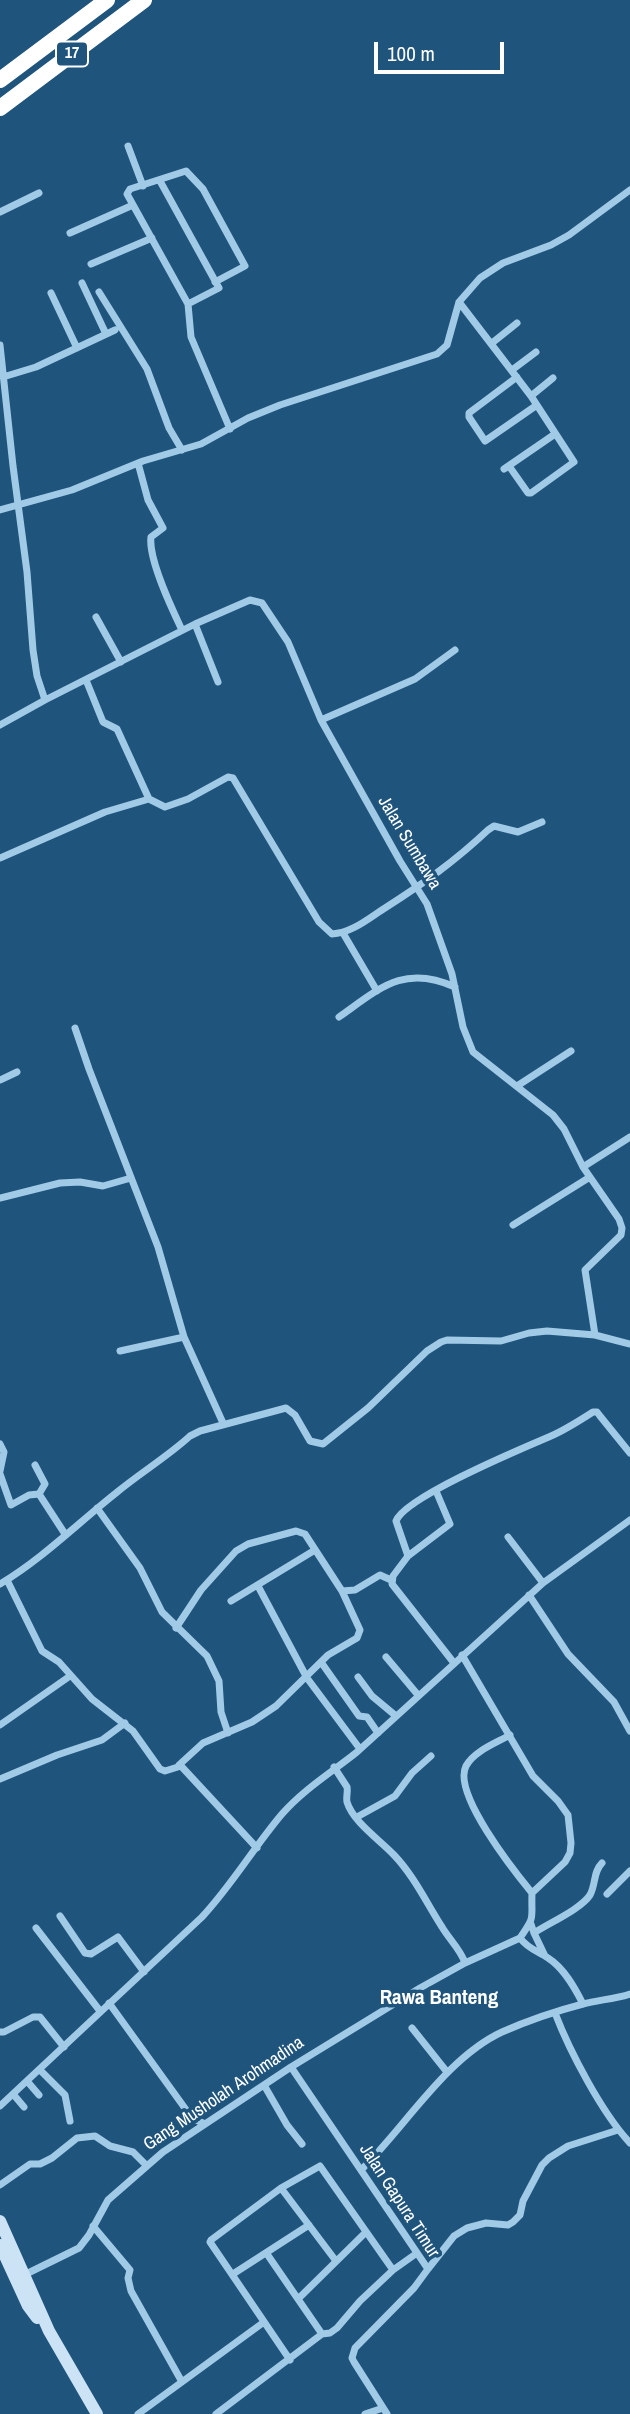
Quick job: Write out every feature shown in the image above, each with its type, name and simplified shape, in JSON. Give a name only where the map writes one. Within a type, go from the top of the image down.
[{"type":"highway","name":"17","points":[[0,80],[107,0]]},
{"type":"highway","name":"17","points":[[0,108],[144,0]]},
{"type":"main road","points":[[0,2221],[49,2332],[97,2414]]},
{"type":"main road","points":[[0,2245],[28,2306],[49,2332]]},
{"type":"street","points":[[128,146],[143,186]]},
{"type":"street","points":[[215,282],[245,265],[203,189],[186,171],[130,189],[127,194],[188,304],[191,337],[230,429]]},
{"type":"street","points":[[160,181],[219,288],[188,304]]},
{"type":"street","points":[[0,510],[72,490],[138,463],[201,444],[280,405],[437,354],[447,345],[459,302],[480,278],[503,263],[551,245],[569,235],[630,190]]},
{"type":"street","points":[[0,212],[39,193]]},
{"type":"street","points":[[70,233],[133,205]]},
{"type":"street","points":[[91,264],[152,238]]},
{"type":"street","points":[[82,283],[106,334]]},
{"type":"street","points":[[99,292],[147,369],[169,428],[181,450]]},
{"type":"street","points":[[51,293],[77,348]]},
{"type":"street","points":[[459,302],[531,396],[574,462],[531,493],[528,492],[507,467],[555,434]]},
{"type":"street","points":[[492,342],[517,323]]},
{"type":"street","points":[[4,377],[36,367],[115,330]]},
{"type":"street","points":[[0,345],[31,611],[33,650],[37,676],[45,700]]},
{"type":"street","points":[[512,370],[536,352]]},
{"type":"street","points":[[517,377],[469,413],[485,441],[537,405]]},
{"type":"street","points":[[531,396],[553,378]]},
{"type":"street","points":[[138,463],[148,500],[163,527],[151,537],[151,549],[171,606],[183,630]]},
{"type":"street","name":"Jalan Sumbawa","points":[[0,725],[195,624],[250,600],[262,603],[288,642],[321,720],[432,917],[455,987],[463,1027],[473,1052],[558,1121],[583,1167],[619,1219],[622,1228],[619,1238],[585,1270],[595,1335]]},
{"type":"street","points":[[96,617],[121,662]]},
{"type":"street","points":[[195,624],[218,682]]},
{"type":"street","points":[[321,720],[415,679],[455,650]]},
{"type":"street","points":[[86,680],[101,718],[117,729],[149,799],[165,807],[188,799],[229,777],[233,778],[319,922],[332,934],[343,933],[359,925],[442,871],[494,826],[519,832],[542,822]]},
{"type":"street","points":[[0,858],[105,812],[149,799]]},
{"type":"street","points":[[343,933],[377,991]]},
{"type":"street","points":[[339,1017],[377,991],[396,981],[414,976],[455,987]]},
{"type":"street","points":[[75,1028],[158,1247],[184,1337],[223,1423]]},
{"type":"street","points":[[517,1086],[570,1051]]},
{"type":"street","points":[[0,1080],[18,1072]]},
{"type":"street","points":[[583,1167],[630,1137]]},
{"type":"street","points":[[513,1225],[590,1177]]},
{"type":"street","points":[[0,1198],[60,1183],[80,1182],[103,1186],[131,1178]]},
{"type":"street","points":[[176,1628],[201,1590],[241,1547],[296,1531],[305,1534],[342,1591],[360,1635],[321,1662],[307,1678],[263,1715],[204,1742],[179,1765],[165,1770],[160,1769],[138,1736],[125,1723],[92,1699],[59,1662],[42,1651],[2,1581],[43,1556],[65,1534],[190,1436],[223,1423],[286,1408],[295,1415],[310,1441],[323,1444],[368,1408],[427,1351],[447,1340],[501,1341],[541,1331],[595,1335],[630,1343]]},
{"type":"street","points":[[120,1351],[184,1337]]},
{"type":"street","points":[[408,1556],[396,1518],[419,1500],[494,1461],[553,1435],[593,1412],[600,1416],[630,1453]]},
{"type":"street","points":[[0,1444],[4,1452],[0,1473],[11,1505],[29,1495],[39,1494]]},
{"type":"street","points":[[35,1465],[45,1484],[39,1494]]},
{"type":"street","points":[[391,1580],[408,1556],[450,1524],[436,1491]]},
{"type":"street","points":[[39,1494],[65,1534]]},
{"type":"street","points":[[97,1508],[140,1568],[162,1612],[207,1656],[219,1681],[221,1712],[228,1732]]},
{"type":"street","points":[[0,2106],[212,1906],[283,1813],[360,1749],[543,1583],[630,1520]]},
{"type":"street","points":[[508,1537],[543,1583]]},
{"type":"street","points":[[231,1601],[315,1550]]},
{"type":"street","points":[[342,1591],[355,1590],[380,1574],[391,1580],[398,1594],[454,1662]]},
{"type":"street","points":[[258,1586],[307,1678],[360,1749]]},
{"type":"street","points":[[529,1595],[568,1654],[614,1702],[630,1731]]},
{"type":"street","points":[[462,1656],[533,1776],[568,1815],[572,1843],[565,1862],[532,1893]]},
{"type":"street","points":[[386,1657],[418,1695]]},
{"type":"street","points":[[321,1662],[359,1716],[368,1717],[378,1733]]},
{"type":"street","points":[[0,1725],[70,1676]]},
{"type":"street","points":[[358,1677],[372,1696],[396,1716]]},
{"type":"street","points":[[0,1779],[102,1740],[125,1723]]},
{"type":"street","points":[[510,1735],[474,1756],[468,1763],[464,1777],[476,1814],[532,1893],[533,1917],[520,1938],[527,1947],[545,1956],[564,1974],[583,2004]]},
{"type":"street","points":[[357,1817],[395,1796],[412,1773],[431,1756]]},
{"type":"street","points":[[179,1765],[257,1848]]},
{"type":"street","points":[[334,1768],[348,1787],[346,1800],[357,1817],[394,1854],[413,1878],[465,1963]]},
{"type":"street","points":[[534,1933],[589,1897],[597,1868],[602,1863]]},
{"type":"street","points":[[607,1894],[630,1871]]},
{"type":"street","points":[[61,1916],[85,1953],[91,1954],[118,1937],[144,1972]]},
{"type":"street","points":[[531,1924],[545,1956]]},
{"type":"street","points":[[36,1928],[100,2011]]},
{"type":"street","name":"Gang Musholah Arohmadina","points":[[24,2275],[82,2244],[108,2200],[163,2152],[291,2067],[409,1994],[465,1963],[520,1938]]},
{"type":"street","points":[[361,2170],[447,2072],[479,2046],[500,2033],[555,2013],[630,1994]]},
{"type":"street","points":[[109,2003],[192,2118],[205,2124]]},
{"type":"street","points":[[555,2013],[565,2040],[618,2130],[630,2143]]},
{"type":"street","points":[[0,2032],[33,2017],[40,2017],[64,2047]]},
{"type":"street","points":[[412,2028],[447,2072]]},
{"type":"street","name":"Jalan Gapura Timur","points":[[291,2067],[428,2269],[400,2304],[355,2348],[353,2354],[354,2362],[385,2411]]},
{"type":"street","points":[[40,2070],[65,2095],[70,2120]]},
{"type":"street","points":[[27,2081],[39,2095]]},
{"type":"street","points":[[264,2085],[287,2125],[302,2144]]},
{"type":"street","points":[[13,2094],[24,2107]]},
{"type":"street","points":[[428,2269],[460,2232],[474,2225],[508,2225],[513,2222],[520,2215],[523,2201],[542,2165],[549,2158],[568,2147],[618,2130]]},
{"type":"street","points":[[0,2185],[30,2164],[40,2164],[52,2158],[77,2138],[95,2136],[110,2146],[133,2152],[147,2166]]},
{"type":"street","points":[[290,2360],[210,2241],[281,2188],[320,2166],[393,2270]]},
{"type":"street","points":[[281,2188],[336,2261]]},
{"type":"street","points":[[233,2274],[309,2225]]},
{"type":"street","points":[[93,2226],[130,2270],[128,2278],[131,2291],[182,2382]]},
{"type":"street","points":[[298,2299],[366,2232]]},
{"type":"street","points":[[216,2414],[322,2334],[337,2328],[360,2301],[416,2253]]},
{"type":"street","points":[[267,2254],[322,2334]]},
{"type":"street","points":[[138,2414],[264,2322]]},
{"type":"street","points":[[365,2414],[385,2411]]},
{"type":"district","name":"Rawa Banteng","points":[[439,1998]]}]
